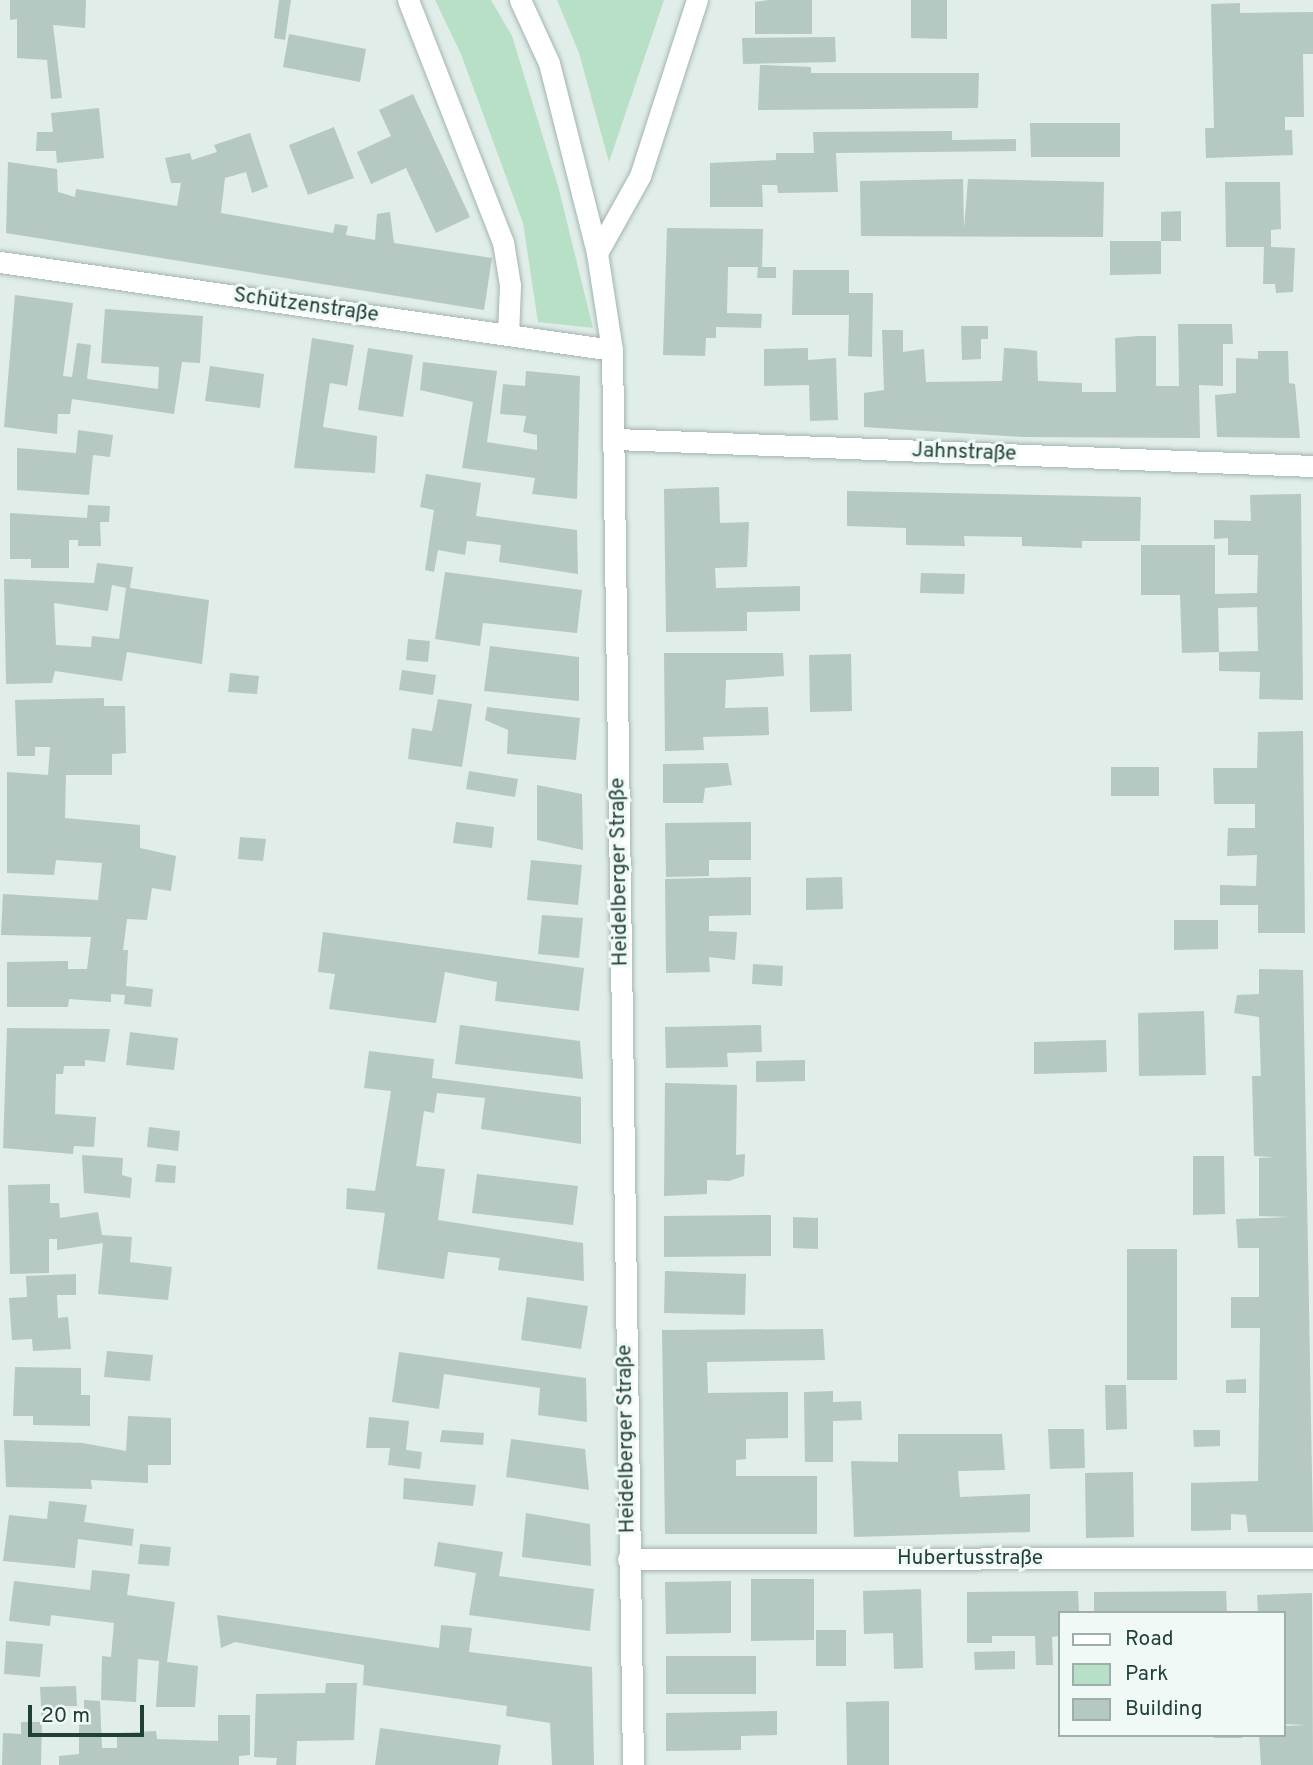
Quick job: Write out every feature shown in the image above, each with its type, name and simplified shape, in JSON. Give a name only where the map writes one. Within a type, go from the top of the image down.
[{"type":"street","points":[[408,0],[503,242],[510,285],[508,335]]},
{"type":"street","name":"Heidelberger Straße","points":[[520,0],[549,63],[597,253],[612,350],[616,439],[628,1559],[633,1765]]},
{"type":"street","points":[[597,253],[640,176],[697,0]]},
{"type":"street","name":"Schützenstraße","points":[[0,262],[612,350]]},
{"type":"street","name":"Jahnstraße","points":[[616,439],[1313,466]]},
{"type":"street","name":"Hubertusstraße","points":[[628,1559],[1313,1558]]},
{"type":"green space","points":[[435,0],[491,0],[512,36],[558,186],[593,328],[538,322],[523,223],[461,54]]},
{"type":"green space","points":[[557,0],[664,0],[609,162],[579,53]]},
{"type":"building","points":[[10,0],[86,0],[85,28],[53,25],[62,98],[51,99],[47,60],[17,58],[17,19],[10,20]]},
{"type":"building","points":[[279,0],[291,0],[285,40],[274,38]]},
{"type":"building","points":[[812,0],[812,34],[755,34],[755,2]]},
{"type":"building","points":[[911,0],[947,0],[947,39],[911,38]]},
{"type":"building","points":[[1240,3],[1240,13],[1313,12],[1313,54],[1303,54],[1304,117],[1285,117],[1285,130],[1292,130],[1293,155],[1206,158],[1205,128],[1214,128],[1211,4]]},
{"type":"building","points":[[289,34],[366,49],[360,82],[283,67]]},
{"type":"building","points":[[835,37],[836,62],[743,64],[742,38]]},
{"type":"building","points":[[760,65],[811,67],[811,73],[979,73],[978,108],[758,110]]},
{"type":"building","points":[[413,94],[470,217],[436,233],[406,168],[371,184],[357,152],[391,136],[379,110]]},
{"type":"building","points":[[99,108],[104,158],[57,163],[56,151],[36,151],[37,132],[53,132],[51,113]]},
{"type":"building","points":[[1030,123],[1120,123],[1120,157],[1031,157]]},
{"type":"building","points":[[334,127],[354,178],[308,195],[289,145]]},
{"type":"building","points":[[952,131],[952,140],[1016,139],[1016,151],[836,153],[838,192],[778,193],[777,185],[762,185],[763,207],[710,207],[710,163],[776,160],[776,153],[814,153],[813,132]]},
{"type":"building","points":[[250,133],[268,187],[252,193],[246,172],[225,178],[221,213],[333,233],[335,224],[348,226],[346,235],[375,240],[377,214],[390,212],[394,243],[492,258],[484,310],[6,233],[8,162],[57,169],[58,192],[75,197],[76,189],[177,206],[181,183],[171,183],[165,158],[190,153],[192,160],[217,152],[214,145]]},
{"type":"building","points":[[963,179],[964,229],[968,179],[1104,182],[1103,237],[861,236],[860,181]]},
{"type":"building","points":[[1225,182],[1280,182],[1281,229],[1271,230],[1271,247],[1295,248],[1293,292],[1276,293],[1275,284],[1263,284],[1264,247],[1226,247]]},
{"type":"building","points":[[1181,211],[1181,241],[1161,241],[1161,212]]},
{"type":"building","points":[[667,228],[763,229],[762,267],[776,267],[776,278],[757,278],[758,267],[728,267],[727,313],[762,314],[761,328],[716,327],[716,338],[706,338],[705,356],[663,355]]},
{"type":"building","points":[[1110,241],[1161,241],[1161,274],[1110,275]]},
{"type":"building","points":[[793,270],[849,270],[849,293],[873,293],[872,357],[848,356],[849,315],[792,315]]},
{"type":"building","points":[[15,295],[73,303],[63,376],[72,377],[77,343],[91,345],[87,379],[158,389],[159,367],[101,363],[105,309],[203,316],[200,363],[182,362],[174,414],[72,399],[70,414],[58,414],[57,434],[4,427]]},
{"type":"building","points":[[1178,324],[1232,324],[1233,344],[1223,344],[1223,386],[1199,385],[1200,438],[1022,437],[864,427],[864,393],[884,390],[882,330],[903,330],[903,352],[924,349],[926,382],[1002,381],[1004,348],[1037,351],[1038,381],[1082,383],[1082,392],[1116,392],[1115,338],[1156,336],[1156,386],[1179,386]]},
{"type":"building","points":[[961,326],[988,326],[988,339],[981,339],[981,359],[962,360]]},
{"type":"building","points":[[312,338],[354,345],[347,386],[330,383],[323,427],[377,436],[375,473],[294,468]]},
{"type":"building","points":[[368,348],[413,355],[403,417],[358,410]]},
{"type":"building","points":[[808,348],[808,360],[836,358],[838,420],[810,421],[809,385],[764,386],[764,349]]},
{"type":"building","points":[[1258,351],[1288,351],[1289,383],[1295,384],[1300,438],[1217,437],[1215,395],[1236,393],[1236,358],[1258,359]]},
{"type":"building","points":[[423,362],[497,371],[487,442],[537,450],[537,435],[523,432],[526,416],[500,414],[503,384],[525,386],[526,371],[580,376],[577,499],[532,494],[535,478],[462,468],[473,402],[420,390]]},
{"type":"building","points":[[210,366],[264,374],[260,408],[205,401]]},
{"type":"building","points":[[78,430],[113,435],[110,457],[93,455],[89,495],[17,490],[17,448],[76,453]]},
{"type":"building","points":[[426,474],[481,483],[476,516],[577,530],[578,574],[499,562],[501,545],[467,541],[465,555],[438,550],[434,572],[425,570],[434,510],[420,507]]},
{"type":"building","points":[[719,487],[720,523],[749,522],[747,567],[715,568],[716,588],[800,586],[800,611],[747,612],[747,631],[666,632],[664,489]]},
{"type":"building","points":[[847,491],[1141,497],[1140,541],[1082,541],[1082,548],[1022,546],[1022,537],[964,536],[965,546],[906,545],[906,528],[847,526]]},
{"type":"building","points":[[1301,494],[1303,700],[1259,699],[1260,672],[1219,671],[1219,652],[1182,653],[1180,595],[1141,595],[1141,545],[1215,545],[1215,594],[1257,593],[1258,555],[1228,555],[1228,538],[1214,539],[1214,520],[1251,521],[1250,495]],"holes":[[[1257,607],[1258,651],[1219,652],[1218,608]]]},
{"type":"building","points":[[88,505],[110,506],[109,522],[100,522],[101,546],[78,546],[78,540],[69,540],[69,568],[31,568],[31,559],[10,559],[10,513],[87,518]]},
{"type":"building","points":[[97,563],[133,567],[130,588],[209,600],[202,664],[127,652],[122,681],[55,671],[52,683],[6,684],[4,579],[94,583]],"holes":[[[112,585],[126,588],[119,639],[92,636],[91,647],[56,645],[54,603],[108,611]]]},
{"type":"building","points":[[445,572],[582,590],[577,633],[483,623],[480,646],[435,639]]},
{"type":"building","points":[[921,573],[965,574],[964,594],[920,593]]},
{"type":"building","points":[[408,639],[430,641],[428,662],[406,660]]},
{"type":"building","points":[[490,646],[579,657],[579,701],[484,691]]},
{"type":"building","points":[[664,653],[783,653],[784,676],[726,680],[725,708],[768,707],[769,735],[703,737],[704,750],[665,751]]},
{"type":"building","points":[[851,654],[852,711],[810,712],[809,655]]},
{"type":"building","points":[[402,670],[436,675],[433,695],[399,690]]},
{"type":"building","points":[[230,673],[259,676],[257,694],[228,692]]},
{"type":"building","points":[[104,698],[104,706],[125,706],[126,753],[112,754],[112,775],[66,775],[65,818],[140,825],[140,848],[176,856],[171,891],[152,888],[147,920],[127,919],[123,950],[128,950],[126,986],[153,989],[151,1007],[124,1004],[125,995],[111,994],[111,1002],[69,999],[68,1007],[7,1007],[7,962],[68,961],[68,969],[87,969],[91,937],[1,935],[3,894],[98,900],[102,863],[56,860],[54,875],[7,873],[7,772],[48,775],[50,747],[35,747],[35,756],[17,756],[15,700]]},
{"type":"building","points":[[438,699],[472,704],[462,767],[408,759],[412,728],[432,731]]},
{"type":"building","points":[[487,707],[580,718],[576,760],[507,754],[508,730],[485,720]]},
{"type":"building","points":[[1303,731],[1305,933],[1258,933],[1258,905],[1220,905],[1220,885],[1256,886],[1257,855],[1227,856],[1228,828],[1255,828],[1255,804],[1214,804],[1213,768],[1257,768],[1258,732]]},
{"type":"building","points":[[728,763],[732,785],[705,788],[703,803],[663,803],[663,764]]},
{"type":"building","points":[[1111,767],[1159,767],[1159,796],[1111,796]]},
{"type":"building","points":[[469,771],[518,779],[515,797],[466,789]]},
{"type":"building","points":[[537,785],[582,794],[583,850],[537,840]]},
{"type":"building","points":[[456,822],[494,827],[492,848],[453,843]]},
{"type":"building","points":[[751,822],[751,860],[709,860],[709,876],[666,877],[665,823]]},
{"type":"building","points":[[240,837],[266,839],[263,861],[238,859]]},
{"type":"building","points":[[531,860],[582,865],[578,905],[527,900]]},
{"type":"building","points":[[751,877],[751,915],[709,916],[709,931],[737,932],[735,960],[709,957],[710,972],[666,973],[665,879]]},
{"type":"building","points":[[842,877],[843,909],[806,910],[806,878]]},
{"type":"building","points":[[542,915],[583,918],[579,958],[538,954]]},
{"type":"building","points":[[1174,920],[1218,920],[1218,949],[1174,950]]},
{"type":"building","points":[[323,932],[584,968],[579,1011],[495,1001],[497,982],[445,972],[436,1023],[329,1009],[335,974],[318,972]]},
{"type":"building","points":[[753,964],[783,966],[782,986],[752,984]]},
{"type":"building","points":[[1259,969],[1303,970],[1313,1532],[1248,1532],[1246,1515],[1231,1514],[1231,1530],[1191,1531],[1191,1483],[1258,1481],[1260,1328],[1231,1328],[1231,1297],[1259,1297],[1259,1248],[1238,1248],[1236,1219],[1290,1217],[1259,1216],[1259,1158],[1274,1157],[1254,1156],[1252,1076],[1261,1076],[1259,1017],[1234,1013],[1237,995],[1259,994]]},
{"type":"building","points":[[1204,1011],[1206,1075],[1139,1076],[1138,1013]]},
{"type":"building","points":[[460,1025],[580,1041],[583,1079],[455,1064]]},
{"type":"building","points":[[761,1025],[762,1052],[727,1053],[728,1067],[666,1068],[665,1027]]},
{"type":"building","points":[[7,1028],[110,1029],[105,1062],[85,1060],[85,1066],[64,1066],[63,1074],[56,1074],[55,1114],[96,1117],[94,1147],[74,1146],[73,1154],[3,1148]]},
{"type":"building","points":[[130,1032],[178,1038],[174,1070],[126,1065]]},
{"type":"building","points":[[1106,1040],[1107,1072],[1034,1074],[1034,1042]]},
{"type":"building","points":[[369,1051],[434,1059],[432,1078],[581,1097],[581,1144],[481,1129],[485,1098],[437,1093],[434,1113],[424,1111],[416,1166],[445,1169],[438,1220],[583,1243],[584,1281],[498,1270],[500,1258],[448,1252],[444,1279],[377,1269],[385,1213],[346,1209],[347,1188],[375,1191],[391,1091],[364,1088]]},
{"type":"building","points":[[805,1060],[805,1081],[756,1082],[756,1061]]},
{"type":"building","points":[[665,1083],[737,1085],[736,1155],[745,1154],[744,1176],[729,1181],[707,1180],[707,1194],[664,1196]]},
{"type":"building","points":[[149,1127],[180,1131],[178,1151],[147,1147]]},
{"type":"building","points":[[82,1155],[123,1158],[122,1175],[132,1178],[130,1198],[84,1193]]},
{"type":"building","points":[[1193,1156],[1224,1156],[1225,1214],[1193,1215]]},
{"type":"building","points":[[157,1164],[176,1166],[175,1183],[155,1182]]},
{"type":"building","points":[[477,1174],[578,1186],[573,1225],[472,1213]]},
{"type":"building","points":[[50,1184],[50,1203],[59,1203],[60,1218],[98,1212],[102,1235],[132,1237],[130,1262],[172,1267],[168,1300],[98,1294],[103,1243],[57,1250],[57,1239],[49,1239],[49,1273],[10,1274],[8,1185]]},
{"type":"building","points":[[771,1215],[771,1256],[664,1257],[664,1216]]},
{"type":"building","points":[[793,1217],[818,1218],[818,1249],[793,1248]]},
{"type":"building","points":[[1127,1249],[1177,1249],[1177,1380],[1127,1380]]},
{"type":"building","points":[[665,1271],[746,1274],[745,1315],[664,1313]]},
{"type":"building","points":[[76,1274],[76,1295],[57,1295],[58,1318],[68,1317],[71,1349],[33,1351],[32,1339],[12,1340],[9,1298],[27,1297],[26,1276]]},
{"type":"building","points":[[527,1297],[588,1306],[581,1349],[521,1340]]},
{"type":"building","points":[[823,1329],[825,1360],[707,1362],[708,1393],[788,1392],[788,1438],[746,1439],[746,1459],[736,1460],[736,1476],[817,1476],[817,1534],[665,1534],[662,1330]]},
{"type":"building","points":[[107,1351],[153,1355],[150,1381],[104,1377]]},
{"type":"building","points":[[399,1352],[586,1378],[587,1422],[538,1415],[540,1388],[444,1374],[439,1409],[392,1402]]},
{"type":"building","points":[[15,1367],[81,1368],[81,1395],[90,1395],[90,1426],[33,1425],[33,1416],[13,1416]]},
{"type":"building","points":[[1246,1379],[1246,1393],[1226,1393],[1226,1380]]},
{"type":"building","points":[[1105,1385],[1126,1385],[1127,1429],[1106,1430]]},
{"type":"building","points":[[833,1391],[833,1402],[861,1401],[862,1420],[833,1421],[833,1462],[805,1462],[804,1392]]},
{"type":"building","points":[[128,1416],[171,1418],[171,1465],[148,1465],[148,1483],[91,1480],[92,1489],[6,1487],[4,1440],[83,1443],[126,1451]]},
{"type":"building","points":[[369,1417],[409,1421],[406,1450],[422,1452],[420,1469],[388,1465],[390,1448],[366,1448]]},
{"type":"building","points":[[1048,1429],[1084,1429],[1085,1468],[1050,1469]]},
{"type":"building","points":[[442,1430],[484,1433],[483,1445],[440,1442]]},
{"type":"building","points":[[1193,1430],[1220,1430],[1220,1446],[1194,1447]]},
{"type":"building","points":[[898,1434],[1002,1434],[1005,1470],[958,1471],[960,1497],[1030,1494],[1030,1532],[854,1537],[851,1461],[898,1462]]},
{"type":"building","points":[[511,1439],[585,1449],[589,1490],[506,1477]]},
{"type":"building","points":[[1133,1472],[1134,1537],[1086,1538],[1085,1473]]},
{"type":"building","points":[[404,1478],[476,1485],[473,1506],[403,1499]]},
{"type":"building","points":[[49,1501],[87,1505],[84,1522],[134,1529],[132,1546],[78,1539],[75,1568],[3,1561],[9,1515],[47,1519]]},
{"type":"building","points":[[526,1513],[590,1524],[591,1566],[522,1557]]},
{"type":"building","points":[[438,1542],[503,1552],[499,1576],[594,1589],[590,1631],[469,1615],[476,1573],[434,1566]]},
{"type":"building","points":[[140,1544],[171,1547],[169,1566],[138,1564]]},
{"type":"building","points":[[92,1570],[130,1574],[127,1595],[175,1602],[167,1662],[198,1666],[195,1707],[156,1707],[159,1661],[138,1659],[136,1702],[101,1700],[102,1656],[111,1657],[114,1623],[51,1615],[50,1626],[9,1621],[14,1581],[90,1590]]},
{"type":"building","points":[[751,1579],[814,1579],[814,1640],[751,1641]]},
{"type":"building","points":[[731,1581],[731,1633],[666,1634],[665,1582]]},
{"type":"building","points":[[921,1589],[923,1668],[894,1669],[893,1633],[864,1634],[863,1591]]},
{"type":"building","points":[[1078,1591],[1079,1611],[1058,1611],[1058,1636],[1052,1637],[1053,1665],[1036,1665],[1035,1636],[992,1636],[992,1643],[967,1643],[967,1592]]},
{"type":"building","points":[[1226,1591],[1227,1611],[1094,1611],[1094,1592]]},
{"type":"building","points":[[1312,1593],[1313,1765],[1261,1765],[1259,1737],[1285,1737],[1285,1726],[1307,1725],[1285,1724],[1285,1611],[1258,1611],[1257,1595]]},
{"type":"building","points":[[217,1615],[439,1648],[441,1625],[472,1628],[469,1652],[592,1667],[594,1765],[552,1765],[550,1723],[506,1716],[507,1706],[363,1685],[364,1665],[235,1642],[221,1648]]},
{"type":"building","points":[[816,1630],[846,1630],[846,1666],[816,1666]]},
{"type":"building","points":[[6,1641],[43,1644],[40,1677],[4,1674]]},
{"type":"building","points":[[1015,1651],[1015,1669],[975,1670],[974,1652]]},
{"type":"building","points":[[666,1656],[756,1656],[756,1694],[666,1694]]},
{"type":"building","points":[[326,1683],[357,1683],[354,1740],[297,1741],[296,1765],[276,1765],[277,1758],[254,1757],[256,1694],[325,1693]]},
{"type":"building","points":[[76,1686],[77,1706],[58,1706],[58,1722],[42,1722],[40,1687]]},
{"type":"building","points":[[84,1700],[100,1701],[102,1748],[117,1748],[117,1733],[156,1731],[157,1739],[218,1741],[218,1715],[250,1715],[250,1755],[239,1756],[239,1765],[59,1765],[59,1756],[79,1754],[79,1715],[84,1715]]},
{"type":"building","points":[[889,1701],[889,1765],[847,1765],[846,1702]]},
{"type":"building","points":[[777,1711],[777,1735],[741,1736],[741,1750],[666,1751],[666,1713]]},
{"type":"building","points":[[21,1722],[42,1722],[41,1765],[2,1765],[3,1733],[21,1734]]},
{"type":"building","points":[[380,1728],[501,1745],[498,1765],[375,1765]]}]
